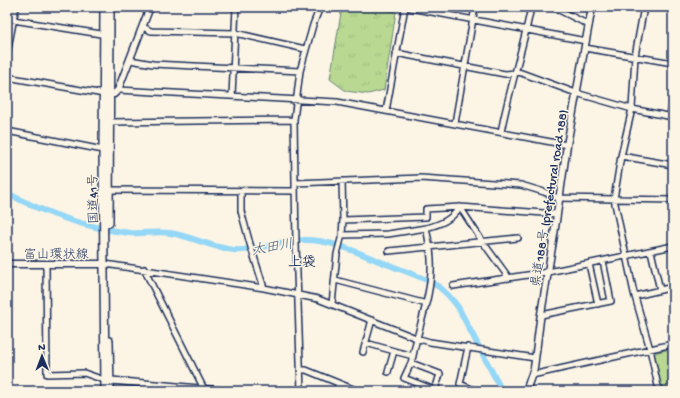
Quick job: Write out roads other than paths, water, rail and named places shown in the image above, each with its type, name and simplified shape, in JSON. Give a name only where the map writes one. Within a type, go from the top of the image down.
[{"type":"highway","name":"国道41号","points":[[104,7],[107,35]]},
{"type":"highway","name":"国道41号","points":[[104,391],[107,380],[107,223],[103,150],[107,35],[110,7]]},
{"type":"highway","name":"国道41号","points":[[106,94],[109,122],[106,190]]},
{"type":"highway","name":"国道41号","points":[[107,380],[110,391]]},
{"type":"main road","points":[[106,94],[114,94],[118,90],[150,7]]},
{"type":"main road","name":"県道188号 (prefectural road 188)","points":[[526,391],[532,375],[535,358],[566,145],[592,7]]},
{"type":"main road","name":"富山環状線","points":[[7,264],[107,264]]},
{"type":"main road","points":[[107,380],[226,391]]},
{"type":"street","points":[[7,54],[16,7]]},
{"type":"street","points":[[232,96],[236,7]]},
{"type":"street","points":[[301,391],[299,295],[296,244],[294,120],[300,71],[305,49],[320,7]]},
{"type":"street","points":[[386,111],[405,7],[527,30],[635,56],[673,63]]},
{"type":"street","points":[[455,123],[475,7]]},
{"type":"street","points":[[501,132],[510,88],[516,72],[527,30],[531,7]]},
{"type":"street","points":[[553,7],[589,25]]},
{"type":"street","points":[[644,7],[635,56],[632,110],[621,156],[614,199],[635,296],[650,349],[659,391]]},
{"type":"street","points":[[7,18],[107,35]]},
{"type":"street","points":[[143,28],[151,31],[235,33],[305,49]]},
{"type":"street","points":[[396,53],[504,74],[516,72],[576,93],[632,110],[672,117],[673,100]]},
{"type":"street","points":[[130,60],[153,64],[300,71]]},
{"type":"street","points":[[7,77],[106,94]]},
{"type":"street","points":[[118,90],[337,102],[566,145]]},
{"type":"street","points":[[109,122],[294,120]]},
{"type":"street","points":[[7,131],[103,150]]},
{"type":"street","points":[[621,156],[673,165]]},
{"type":"street","points":[[295,183],[421,178],[521,185],[558,198],[673,200]]},
{"type":"street","points":[[332,304],[338,249],[342,235],[342,181]]},
{"type":"street","points":[[106,190],[295,191]]},
{"type":"street","points":[[241,191],[241,211],[264,288]]},
{"type":"street","points":[[343,220],[426,217],[426,209],[460,207],[557,214]]},
{"type":"street","points":[[342,235],[388,234],[426,228],[437,225],[454,216],[460,207]]},
{"type":"street","points":[[460,207],[482,241],[509,278]]},
{"type":"street","points":[[411,363],[440,374],[436,391],[404,378],[411,363],[416,338],[427,304],[432,270],[426,228]]},
{"type":"street","points":[[389,251],[518,238]]},
{"type":"street","points":[[453,286],[548,272],[673,246]]},
{"type":"street","points":[[651,251],[660,290]]},
{"type":"street","points":[[541,315],[611,301],[602,261]]},
{"type":"street","points":[[46,264],[47,374],[84,373],[107,380]]},
{"type":"street","points":[[107,264],[264,288],[318,299],[416,338],[430,342],[535,358]]},
{"type":"street","points":[[589,264],[598,304]]},
{"type":"street","points":[[144,269],[205,390]]},
{"type":"street","points":[[335,280],[427,304]]},
{"type":"street","points":[[635,296],[673,287]]},
{"type":"street","points":[[363,352],[372,320]]},
{"type":"street","points":[[366,343],[413,356]]},
{"type":"street","points":[[532,375],[673,344]]},
{"type":"street","points":[[468,347],[460,384],[476,391]]},
{"type":"street","points":[[388,372],[394,351]]},
{"type":"street","points":[[300,370],[306,370],[358,391]]},
{"type":"street","points":[[336,391],[339,384]]},
{"type":"waterway","name":"太田川","points":[[7,193],[51,214],[98,228],[130,233],[170,233],[218,247],[234,250],[252,249],[285,242],[314,240],[347,248],[415,275],[439,287],[458,307],[502,391]]},
{"type":"district","name":"上袋","points":[[302,261]]}]
